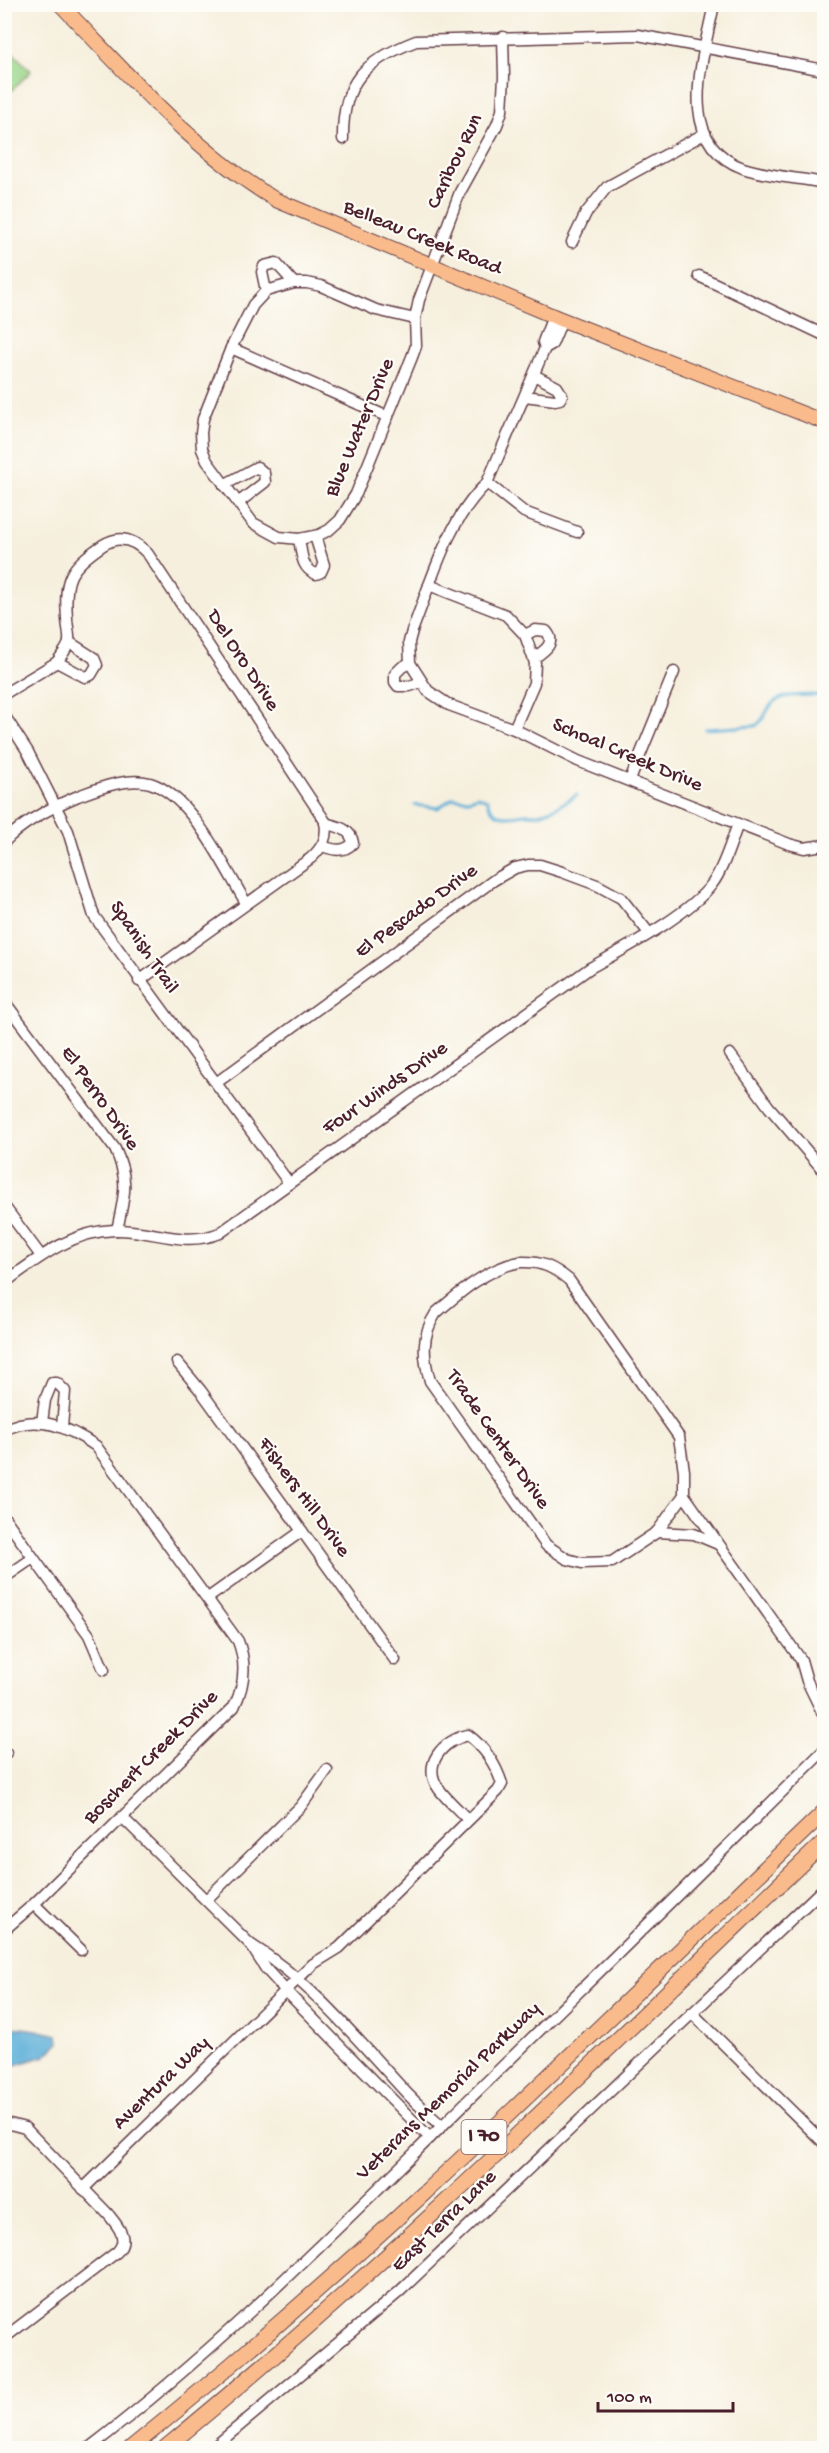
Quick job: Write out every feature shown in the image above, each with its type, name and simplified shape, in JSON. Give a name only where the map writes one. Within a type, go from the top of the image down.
[{"type":"highway","name":"I 70","points":[[131,2448],[292,2314],[390,2226],[825,1812]]},
{"type":"highway","name":"I 70","points":[[165,2448],[235,2392],[371,2273],[825,1842]]},
{"type":"main road","name":"Belleau Creek Road","points":[[60,4],[181,127],[220,163],[276,200],[557,318],[825,422]]},
{"type":"street","points":[[714,4],[698,101],[704,134],[716,150],[743,168],[825,183]]},
{"type":"street","points":[[343,139],[342,114],[348,93],[361,75],[378,59],[416,41],[638,35],[825,70]]},
{"type":"street","name":"Caribou Run","points":[[434,266],[460,192],[497,125],[502,111],[503,37]]},
{"type":"street","points":[[572,242],[586,213],[608,187],[704,134]]},
{"type":"street","points":[[294,283],[276,263],[264,266],[262,272],[266,291],[294,283],[321,286],[376,310],[415,319]]},
{"type":"street","name":"Blue Water Drive","points":[[266,291],[245,318],[231,348],[203,419],[202,449],[207,461],[253,523],[279,537],[299,539],[329,530],[350,507],[416,346],[416,309],[434,266]]},
{"type":"street","points":[[699,276],[825,335]]},
{"type":"street","points":[[421,682],[404,687],[398,686],[395,682],[395,674],[410,663],[412,631],[429,585],[451,534],[474,495],[488,483],[545,348],[552,344],[557,318]]},
{"type":"street","points":[[231,348],[388,417]]},
{"type":"street","points":[[525,396],[555,400],[560,399],[562,395],[558,387],[534,375]]},
{"type":"street","points":[[224,485],[257,467],[264,473],[265,482],[238,503]]},
{"type":"street","points":[[488,483],[524,512],[577,531]]},
{"type":"street","points":[[299,539],[304,563],[307,569],[316,574],[321,572],[324,565],[315,536]]},
{"type":"street","name":"Del Oro Drive","points":[[69,642],[65,589],[70,574],[81,561],[113,539],[122,538],[138,543],[148,554],[325,823],[350,833],[352,843],[348,848],[338,850],[322,846]]},
{"type":"street","points":[[429,585],[506,615],[525,635],[534,658],[534,683],[514,729]]},
{"type":"street","points":[[525,635],[535,630],[546,631],[549,634],[551,641],[549,646],[534,658]]},
{"type":"street","points":[[4,694],[60,658],[69,642],[94,658],[97,665],[85,677],[60,658]]},
{"type":"street","name":"Schoal Creek Drive","points":[[410,663],[428,691],[449,705],[514,729],[578,761],[738,824],[804,848],[825,845]]},
{"type":"street","points":[[630,780],[674,672]]},
{"type":"street","name":"Spanish Trail","points":[[4,714],[28,752],[56,806],[78,857],[94,916],[139,981],[288,1183]]},
{"type":"street","points":[[4,842],[32,820],[56,806],[100,787],[123,783],[147,783],[160,787],[174,796],[197,823],[246,903]]},
{"type":"street","points":[[139,981],[311,858],[322,846],[326,836],[325,823]]},
{"type":"street","name":"Four Winds Drive","points":[[4,1283],[41,1256],[73,1238],[95,1232],[117,1230],[182,1240],[208,1238],[220,1233],[591,968],[649,933],[704,894],[714,882],[738,824]]},
{"type":"street","name":"El Pescado Drive","points":[[216,1083],[494,880],[515,868],[540,865],[597,885],[621,898],[649,933]]},
{"type":"street","name":"El Perro Drive","points":[[4,1001],[115,1149],[122,1164],[126,1190],[117,1230]]},
{"type":"street","points":[[730,1054],[769,1107],[825,1170]]},
{"type":"street","points":[[4,1206],[41,1256]]},
{"type":"street","name":"Trade Center Drive","points":[[532,1261],[554,1268],[569,1280],[679,1437],[684,1471],[684,1495],[657,1532],[612,1562],[599,1564],[567,1559],[546,1545],[430,1381],[423,1349],[430,1322],[436,1313],[487,1275],[502,1266],[514,1263],[532,1261]]},
{"type":"street","name":"Fishers Hill Drive","points":[[177,1362],[201,1391],[394,1660]]},
{"type":"street","points":[[42,1422],[47,1391],[52,1383],[57,1383],[65,1391],[62,1427]]},
{"type":"street","name":"Boschert Creek Drive","points":[[4,1430],[29,1422],[42,1422],[62,1427],[96,1446],[208,1598],[238,1641],[243,1654],[243,1686],[234,1707],[34,1904],[4,1930]]},
{"type":"street","points":[[684,1495],[801,1660],[807,1681],[825,1716]]},
{"type":"street","points":[[4,1516],[89,1635],[104,1670]]},
{"type":"street","points":[[208,1598],[302,1531]]},
{"type":"street","points":[[657,1532],[694,1534],[718,1544]]},
{"type":"street","points":[[4,1578],[33,1558]]},
{"type":"street","points":[[468,1735],[479,1743],[492,1761],[502,1784],[468,1820],[439,1789],[433,1778],[432,1765],[438,1752],[446,1745],[468,1735]]},
{"type":"street","name":"Veterans Memorial Parkway","points":[[89,2448],[235,2327],[667,1908],[825,1750]]},
{"type":"street","points":[[206,1900],[301,1806],[327,1770]]},
{"type":"street","points":[[122,1816],[250,1944],[266,1969],[286,1991],[430,2138]]},
{"type":"street","name":"Aventura Way","points":[[83,2189],[313,1964],[339,1948],[468,1820]]},
{"type":"street","name":"East Terra Lane","points":[[213,2448],[399,2292],[825,1888]]},
{"type":"street","points":[[34,1904],[81,1950]]},
{"type":"street","points":[[250,1944],[274,1959],[298,1979],[403,2089],[442,2126]]},
{"type":"street","points":[[268,2008],[281,2004],[299,2004]]},
{"type":"street","points":[[692,2013],[825,2143]]},
{"type":"street","points":[[4,2127],[10,2124],[25,2128],[117,2224],[122,2234],[122,2248],[4,2338]]},
{"type":"green space","points":[[5,45],[31,71],[5,97]]},
{"type":"water","points":[[5,2026],[58,2035],[59,2043],[45,2056],[5,2068]]},
{"type":"waterway","points":[[705,729],[755,726],[777,700],[790,696],[824,695]]},
{"type":"waterway","points":[[415,805],[438,808],[453,798],[469,799],[478,796],[487,800],[497,814],[513,816],[544,812],[577,795]]}]
